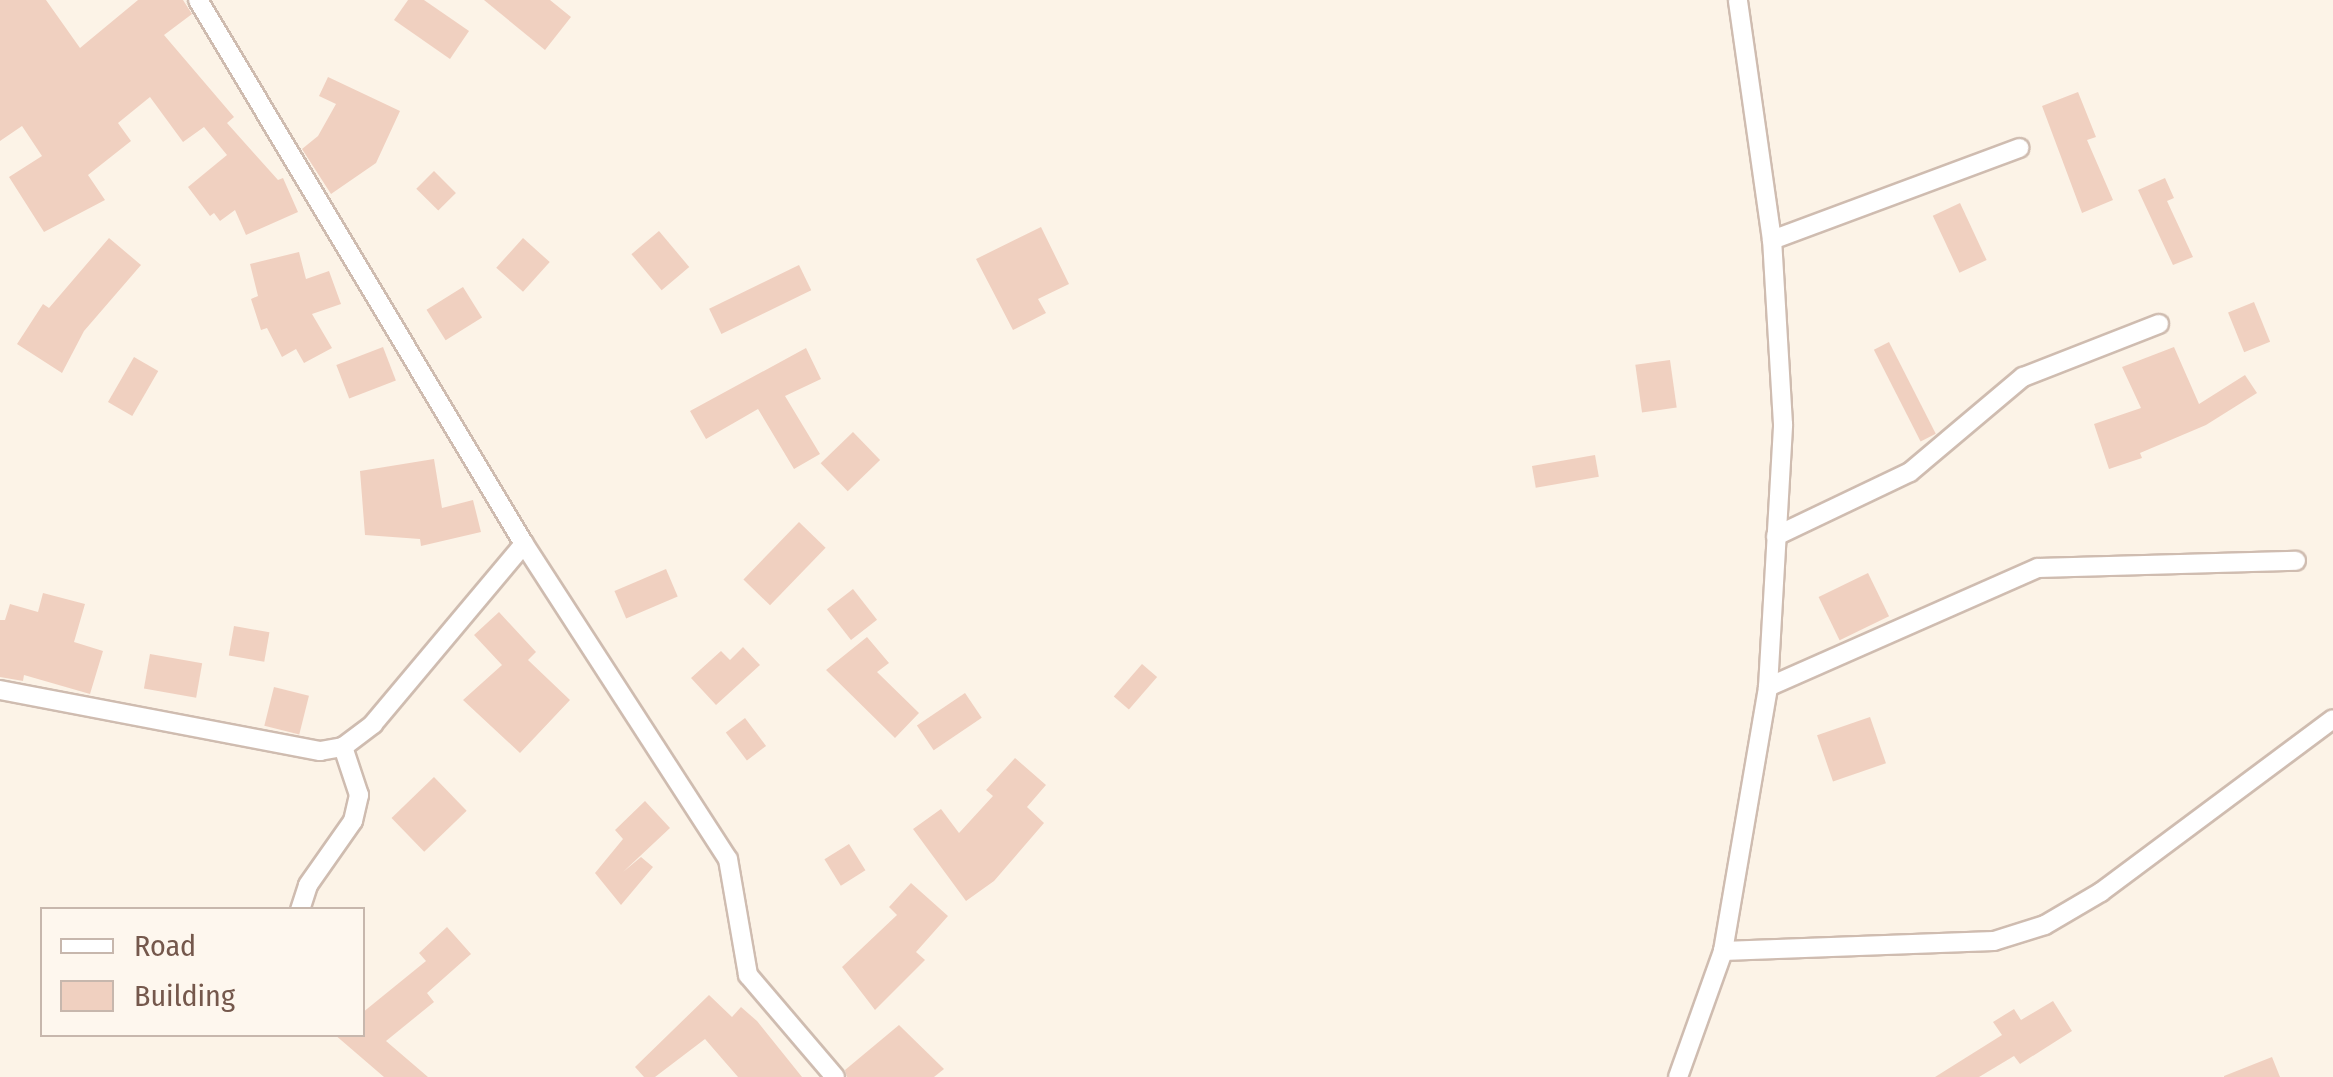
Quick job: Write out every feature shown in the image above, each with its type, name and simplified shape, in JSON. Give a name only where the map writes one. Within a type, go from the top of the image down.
[{"type":"street","points":[[198,0],[524,544],[728,860],[748,975],[835,1077]]},
{"type":"street","points":[[1678,1077],[1723,952],[1768,687],[1782,424],[1772,240],[1738,0]]},
{"type":"street","points":[[1772,240],[2019,148]]},
{"type":"street","points":[[1776,536],[1910,472],[2024,377],[2159,324]]},
{"type":"street","points":[[0,690],[320,751],[344,747],[373,724],[524,544]]},
{"type":"street","points":[[1768,687],[2038,568],[2296,561]]},
{"type":"street","points":[[1723,952],[1994,940],[2045,925],[2101,892],[2333,719]]},
{"type":"street","points":[[301,907],[308,886],[353,821],[360,795],[344,747]]},
{"type":"building","points":[[0,0],[46,0],[80,48],[138,0],[183,0],[192,14],[164,35],[234,117],[227,123],[278,180],[283,178],[298,212],[246,235],[235,210],[220,221],[214,213],[210,216],[188,187],[227,155],[204,127],[183,142],[150,97],[118,123],[131,141],[88,175],[105,200],[44,232],[9,177],[42,156],[22,126],[0,141]]},
{"type":"building","points":[[408,0],[424,0],[469,31],[450,59],[394,20]]},
{"type":"building","points":[[484,0],[550,0],[571,17],[545,50]]},
{"type":"building","points":[[328,77],[400,111],[376,163],[331,194],[302,149],[318,136],[336,104],[319,96]]},
{"type":"building","points":[[2078,92],[2096,137],[2087,140],[2113,200],[2082,213],[2042,106]]},
{"type":"building","points":[[434,171],[456,193],[438,211],[416,189]]},
{"type":"building","points":[[2165,178],[2174,198],[2167,201],[2193,257],[2173,265],[2138,190]]},
{"type":"building","points":[[1960,203],[1987,260],[1959,273],[1933,216]]},
{"type":"building","points":[[1041,227],[1069,284],[1038,299],[1046,313],[1013,330],[976,259]]},
{"type":"building","points":[[659,231],[689,267],[662,290],[631,254]]},
{"type":"building","points":[[109,238],[141,265],[84,331],[62,373],[17,344],[43,304],[49,308]]},
{"type":"building","points":[[523,238],[550,262],[523,292],[496,268]]},
{"type":"building","points":[[299,252],[306,279],[329,271],[341,304],[312,314],[332,348],[304,363],[296,349],[282,357],[267,328],[261,330],[251,299],[258,296],[250,264]]},
{"type":"building","points":[[799,265],[811,290],[721,334],[709,309]]},
{"type":"building","points":[[463,287],[482,318],[446,340],[427,310]]},
{"type":"building","points":[[2254,302],[2270,342],[2244,352],[2228,312]]},
{"type":"building","points":[[1889,342],[1936,434],[1921,441],[1874,350]]},
{"type":"building","points":[[383,347],[396,381],[349,399],[336,365]]},
{"type":"building","points":[[2174,347],[2199,404],[2245,375],[2257,393],[2206,425],[2140,453],[2142,458],[2109,469],[2094,424],[2141,408],[2122,367]]},
{"type":"building","points":[[806,348],[821,379],[785,396],[820,454],[794,469],[758,409],[706,439],[690,411]]},
{"type":"building","points":[[134,357],[158,371],[132,416],[108,402]]},
{"type":"building","points":[[1670,360],[1677,408],[1642,412],[1635,365]]},
{"type":"building","points":[[853,432],[880,460],[848,491],[821,463]]},
{"type":"building","points":[[1595,455],[1599,477],[1536,488],[1532,466]]},
{"type":"building","points":[[434,459],[442,508],[473,500],[481,532],[421,546],[420,539],[365,535],[360,471]]},
{"type":"building","points":[[799,522],[826,548],[770,605],[743,580]]},
{"type":"building","points":[[666,569],[678,597],[626,618],[614,591]]},
{"type":"building","points":[[1868,573],[1889,616],[1840,640],[1819,597]]},
{"type":"building","points":[[853,589],[877,620],[851,640],[827,609]]},
{"type":"building","points":[[43,593],[85,604],[74,642],[103,651],[90,694],[24,675],[23,681],[0,677],[0,620],[5,620],[10,604],[38,612]]},
{"type":"building","points":[[499,612],[536,652],[528,660],[570,700],[520,753],[463,700],[502,665],[474,635]]},
{"type":"building","points":[[234,626],[269,632],[264,662],[229,656]]},
{"type":"building","points":[[867,637],[889,663],[877,672],[919,713],[895,738],[826,670]]},
{"type":"building","points":[[743,647],[760,665],[716,705],[691,678],[721,651],[730,660]]},
{"type":"building","points":[[150,654],[202,663],[196,698],[144,688]]},
{"type":"building","points":[[1142,664],[1157,677],[1129,710],[1114,696]]},
{"type":"building","points":[[274,687],[309,696],[299,735],[264,726]]},
{"type":"building","points":[[965,693],[982,718],[934,750],[917,725]]},
{"type":"building","points":[[1870,717],[1886,763],[1833,782],[1817,735]]},
{"type":"building","points":[[745,718],[766,746],[747,760],[726,732]]},
{"type":"building","points":[[1015,758],[1046,785],[1027,807],[1044,823],[994,881],[966,901],[913,829],[941,809],[959,833],[993,796],[986,790]]},
{"type":"building","points":[[434,777],[467,811],[424,852],[392,818]]},
{"type":"building","points":[[645,801],[670,828],[623,872],[641,857],[653,867],[621,905],[595,873],[623,839],[615,830]]},
{"type":"building","points":[[849,844],[865,870],[841,886],[824,859]]},
{"type":"building","points":[[911,883],[948,916],[916,952],[925,960],[875,1010],[842,967],[897,915],[889,907]]},
{"type":"building","points":[[447,927],[471,954],[427,993],[434,1002],[386,1041],[428,1077],[384,1077],[337,1037],[365,1037],[365,1011],[426,961],[419,953]]},
{"type":"building","points":[[709,995],[732,1017],[741,1007],[757,1021],[802,1077],[738,1077],[705,1039],[655,1077],[644,1077],[635,1067]]},
{"type":"building","points":[[2053,1001],[2072,1031],[2020,1064],[2014,1056],[1979,1077],[1935,1077],[2002,1035],[1993,1022],[2014,1009],[2021,1020]]},
{"type":"building","points":[[899,1025],[944,1069],[934,1077],[847,1077],[845,1070]]},
{"type":"building","points":[[2272,1057],[2280,1077],[2224,1077],[2224,1076]]}]
